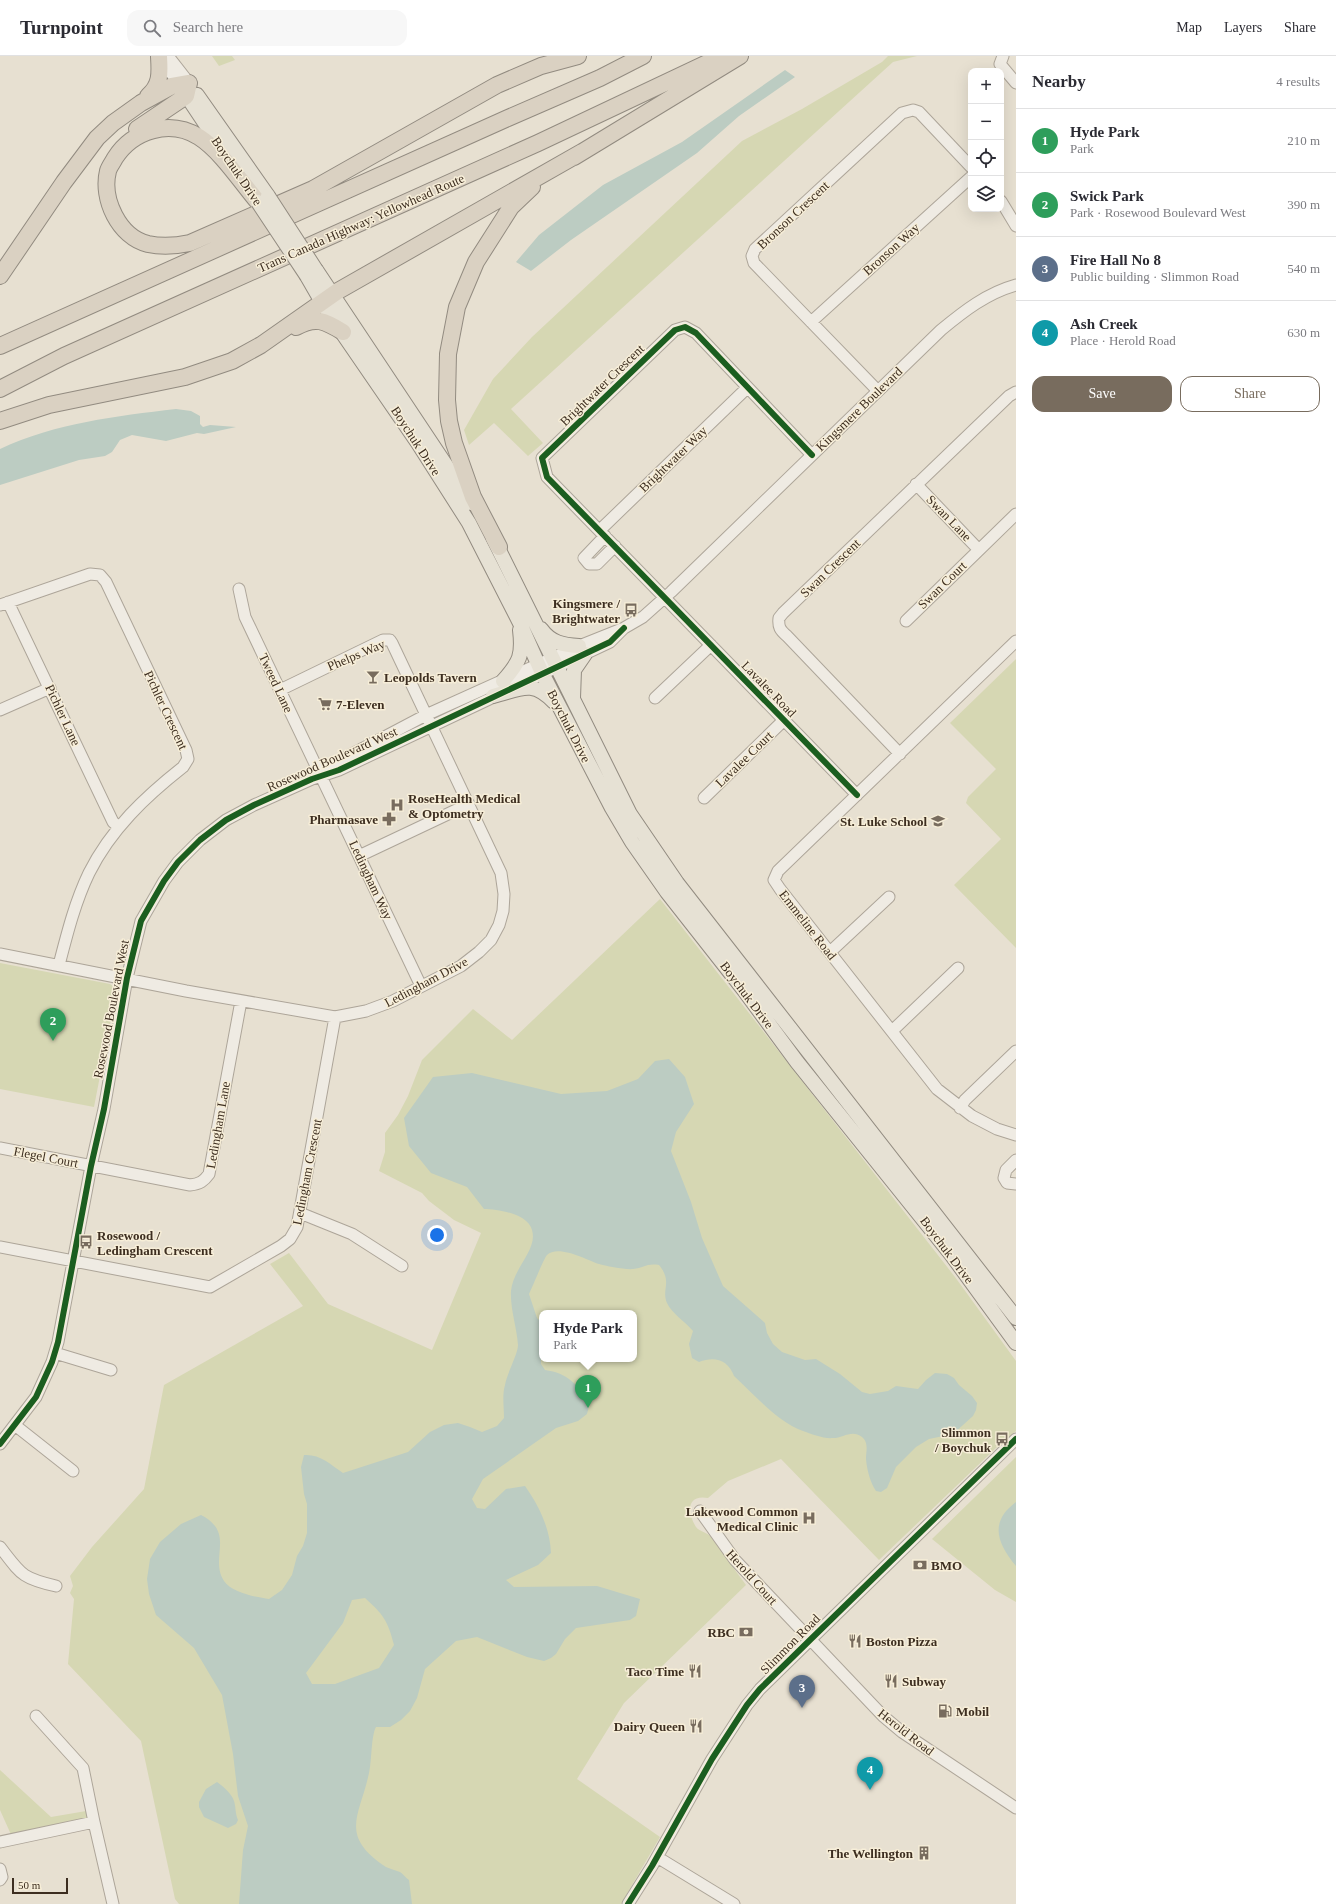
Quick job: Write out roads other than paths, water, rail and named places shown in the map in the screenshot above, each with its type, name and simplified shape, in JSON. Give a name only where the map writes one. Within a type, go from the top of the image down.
[{"type":"highway","points":[[141,103],[153,92],[157,85],[160,78],[162,56]]},
{"type":"highway","points":[[185,88],[120,143],[112,154],[108,170],[106,188],[107,198],[112,210],[128,231],[137,239],[148,244],[175,246],[190,243],[313,189],[497,85],[541,66],[578,56]]},
{"type":"highway","points":[[0,346],[500,121],[600,78],[643,56]]},
{"type":"highway","name":"Trans Canada Highway: Yellowhead Route","points":[[0,389],[64,356],[538,143],[722,56]]},
{"type":"highway","points":[[261,345],[327,298],[582,152],[740,56]]},
{"type":"highway","points":[[0,276],[64,182],[94,143],[113,124],[141,103],[164,89],[185,88]]},
{"type":"highway","points":[[108,170],[124,147],[145,132],[157,128],[186,130],[210,145],[263,199]]},
{"type":"highway","points":[[499,548],[473,497],[454,443],[449,421],[447,378],[448,354],[457,307],[476,262],[511,207],[533,186],[582,152]]},
{"type":"highway","points":[[0,421],[49,405],[199,373],[232,361],[305,322],[319,320],[343,332]]},
{"type":"main road","name":"Boychuk Drive","points":[[185,88],[263,199],[327,298],[464,492],[499,548],[525,617],[540,668],[612,808],[632,842],[667,892],[744,990],[797,1062],[951,1254],[1016,1343]]},
{"type":"main road","name":"Boychuk Drive","points":[[327,298],[343,332],[418,443],[469,523],[554,663],[630,814],[652,849],[681,889],[1016,1318]]},
{"type":"main road","points":[[525,617],[552,640],[562,645],[582,650],[574,670],[572,681],[573,701]]},
{"type":"main road","points":[[503,681],[516,667],[520,656],[525,617]]},
{"type":"main road","points":[[493,696],[529,687],[538,688],[560,707]]},
{"type":"street","name":"Boychuk Drive","points":[[162,56],[185,88]]},
{"type":"street","points":[[1003,56],[1000,64],[1016,83]]},
{"type":"street","name":"Bronson Crescent","points":[[878,391],[754,263],[752,256],[756,249],[902,113],[913,110],[919,112],[968,164]]},
{"type":"street","name":"Bronson Way","points":[[811,322],[968,180]]},
{"type":"street","points":[[1004,206],[1016,226]]},
{"type":"street","name":"Kingsmere Boulevard","points":[[554,663],[582,650],[643,617],[665,598],[941,330],[965,310],[985,298],[1016,285]]},
{"type":"street","name":"Brightwater Crescent","points":[[665,598],[547,476],[542,458],[675,330],[685,327],[696,333],[747,388],[812,454]]},
{"type":"street","name":"Brightwater Way","points":[[616,546],[597,564],[589,564],[584,558],[602,533],[747,388]]},
{"type":"street","name":"Swan Crescent","points":[[900,754],[787,636],[780,631],[778,626],[779,618],[1008,396],[1016,392]]},
{"type":"street","name":"Swan Lane","points":[[916,484],[979,550],[1016,514]]},
{"type":"street","name":"Swan Court","points":[[906,621],[979,550]]},
{"type":"street","name":"Pichler Crescent","points":[[4,603],[90,574],[100,575],[106,582],[186,750],[188,759],[183,767],[153,791],[119,826],[89,873],[71,920],[59,965]]},
{"type":"street","name":"Tweed Lane","points":[[239,589],[245,617],[320,775]]},
{"type":"street","name":"Lavalee Road","points":[[665,598],[857,795]]},
{"type":"street","name":"Pichler Lane","points":[[4,603],[50,688],[113,822],[119,826]]},
{"type":"street","name":"Phelps Way","points":[[280,690],[375,644],[390,640],[432,726]]},
{"type":"street","name":"Emmeline Road","points":[[1016,641],[778,871],[774,880],[937,1089],[960,1108],[983,1123],[1016,1135]]},
{"type":"street","points":[[655,698],[711,645]]},
{"type":"street","name":"Rosewood Boulevard West","points":[[320,775],[335,763],[426,715],[503,681],[554,663]]},
{"type":"street","name":"Rosewood Boulevard West","points":[[0,1444],[16,1426],[36,1398],[55,1353],[104,1109],[127,978],[141,921],[164,881],[178,862],[200,840],[226,820],[254,805],[320,775],[339,770],[432,726],[493,696],[540,668]]},
{"type":"street","points":[[0,710],[50,688]]},
{"type":"street","name":"Lavalee Court","points":[[704,798],[784,720]]},
{"type":"street","name":"Ledingham Drive","points":[[0,954],[241,1001],[336,1017],[372,1009],[393,1001],[461,966],[479,952],[491,940],[499,925],[503,911],[504,894],[501,873],[432,726]]},
{"type":"street","name":"Ledingham Way","points":[[320,775],[421,986]]},
{"type":"street","points":[[359,856],[469,804]]},
{"type":"street","points":[[830,952],[889,896]]},
{"type":"street","points":[[892,1031],[958,968]]},
{"type":"street","name":"Ledingham Lane","points":[[92,1166],[190,1184],[198,1184],[205,1180],[209,1174],[241,1001]]},
{"type":"street","name":"Ledingham Crescent","points":[[0,1247],[210,1287],[282,1246],[293,1235],[297,1227],[336,1017]]},
{"type":"street","points":[[960,1108],[965,1100],[1016,1051]]},
{"type":"street","name":"Flegel Court","points":[[0,1148],[92,1166]]},
{"type":"street","points":[[1016,1160],[1004,1174],[1004,1178],[1007,1182],[1016,1184]]},
{"type":"street","points":[[300,1213],[352,1234],[402,1266]]},
{"type":"street","points":[[55,1353],[111,1370]]},
{"type":"street","points":[[16,1426],[73,1472]]},
{"type":"street","name":"Slimmon Road","points":[[628,1904],[657,1857],[736,1719],[760,1688],[1016,1439]]},
{"type":"street","name":"Herold Court","points":[[700,1511],[735,1560],[810,1640]]},
{"type":"street","points":[[0,1547],[20,1574],[37,1581],[56,1586]]},
{"type":"street","name":"Herold Road","points":[[810,1640],[877,1710],[902,1732],[1016,1808]]},
{"type":"street","points":[[36,1716],[83,1768],[86,1775],[94,1822],[113,1904]]},
{"type":"street","points":[[0,1842],[94,1822]]},
{"type":"street","points":[[657,1857],[734,1904]]},
{"type":"street","points":[[0,1869],[2,1877],[0,1880]]},
{"type":"place","name":"Kingsmere / Brightwater","points":[[631,610]]},
{"type":"place","name":"Leopolds Tavern","points":[[373,677]]},
{"type":"place","name":"7-Eleven","points":[[325,704]]},
{"type":"place","name":"RoseHealth Medical & Optometry","points":[[397,805]]},
{"type":"place","name":"Pharmasave","points":[[389,819]]},
{"type":"place","name":"St. Luke School","points":[[938,821]]},
{"type":"place","name":"Swick Park","points":[[53,1041]]},
{"type":"place","name":"Rosewood / Ledingham Crescent","points":[[86,1242]]},
{"type":"place","name":"Hyde Park","points":[[588,1408]]},
{"type":"place","name":"Slimmon / Boychuk","points":[[1002,1439]]},
{"type":"place","name":"Lakewood Common Medical Clinic","points":[[809,1518]]},
{"type":"place","name":"BMO","points":[[920,1565]]},
{"type":"place","name":"RBC","points":[[746,1632]]},
{"type":"place","name":"Boston Pizza","points":[[855,1641]]},
{"type":"place","name":"Taco Time","points":[[695,1671]]},
{"type":"place","name":"Subway","points":[[891,1681]]},
{"type":"place","name":"Fire Hall No 8","points":[[802,1708]]},
{"type":"place","name":"Mobil","points":[[945,1711]]},
{"type":"place","name":"Dairy Queen","points":[[696,1726]]},
{"type":"place","name":"Ash Creek","points":[[870,1790]]},
{"type":"place","name":"The Wellington","points":[[924,1853]]}]
